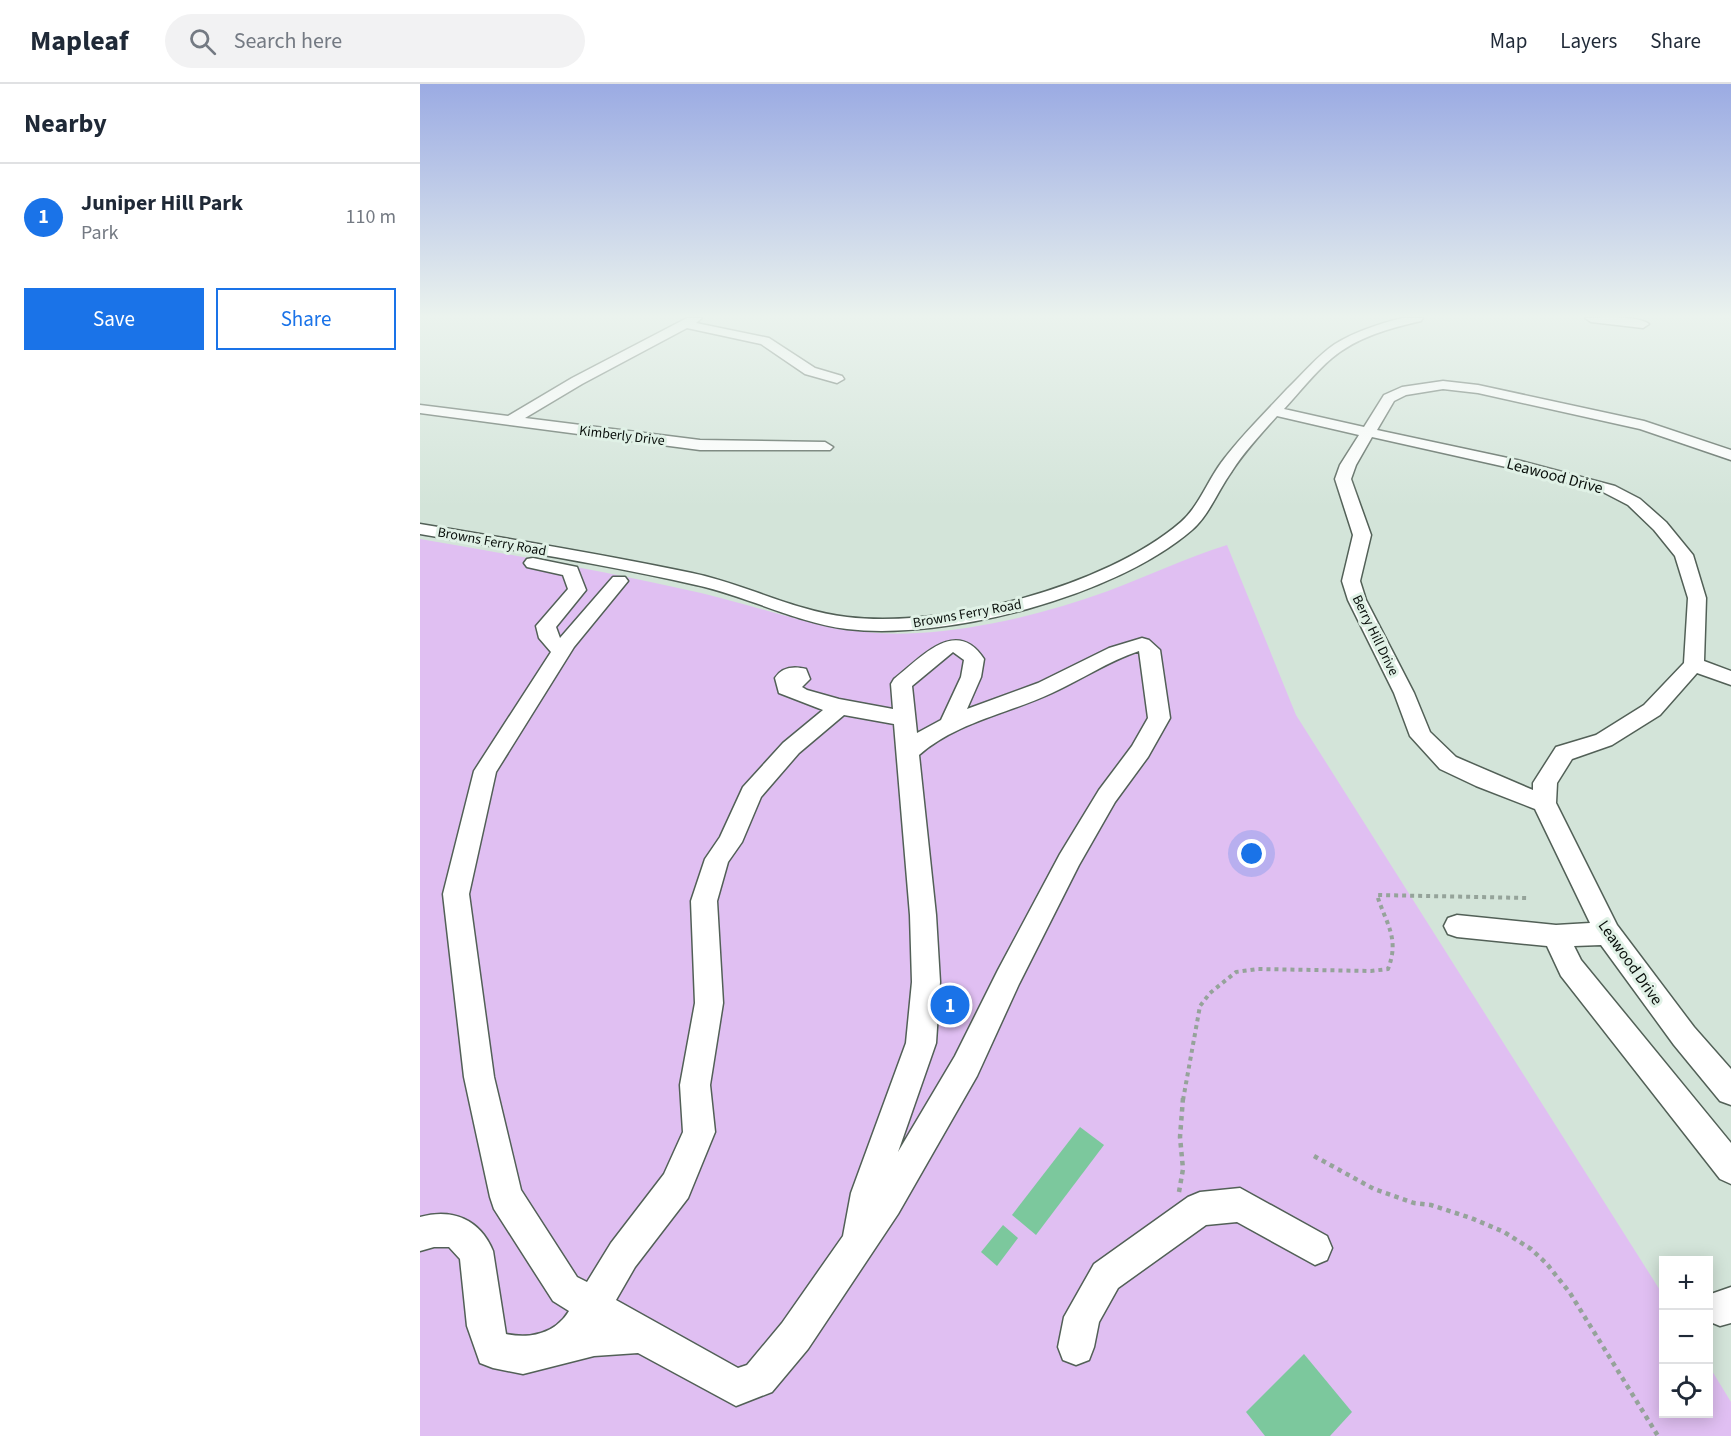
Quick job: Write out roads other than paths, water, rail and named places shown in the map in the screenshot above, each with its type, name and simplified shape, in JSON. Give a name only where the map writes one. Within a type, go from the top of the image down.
[{"type":"street","points":[[510,420],[577,381]]},
{"type":"street","name":"Browns Ferry Road","points":[[420,529],[701,580],[803,614],[833,621],[875,625],[930,621],[987,612],[1041,599],[1110,572],[1163,544],[1188,525],[1198,514],[1231,461],[1273,411],[1302,381]]},
{"type":"street","name":"Berry Hill Drive","points":[[1544,803],[1484,780],[1448,763],[1421,736],[1404,693],[1357,600],[1351,581],[1362,535],[1343,479],[1348,465],[1366,432],[1389,398],[1402,391],[1443,385],[1478,389],[1644,425],[1731,455]]},
{"type":"street","name":"Kimberly Drive","points":[[420,409],[700,445],[825,447]]},
{"type":"street","name":"Leawood Drive","points":[[1273,411],[1529,468],[1609,489],[1634,502],[1660,526],[1684,555],[1697,598],[1694,664]]},
{"type":"street","points":[[420,543],[571,571],[577,590],[546,626],[549,638],[561,652]]},
{"type":"street","points":[[619,581],[561,652],[485,771],[456,894],[479,1077],[506,1197],[565,1289],[736,1388],[759,1379],[795,1336],[886,1202],[966,1066],[1008,978],[1069,861],[1107,796],[1140,751],[1159,718],[1150,650],[1142,644],[1121,649],[1046,688],[949,724],[923,737],[908,752]]},
{"type":"street","points":[[857,1245],[867,1193],[921,1043],[926,970],[923,915],[901,684],[947,647],[957,645],[966,650],[974,659],[971,677],[949,724]]},
{"type":"street","points":[[1544,803],[1545,783],[1564,753],[1604,740],[1652,710],[1694,664],[1731,678]]},
{"type":"street","points":[[786,688],[800,695],[841,706],[903,718]]},
{"type":"street","points":[[558,1347],[576,1333],[623,1255],[676,1186],[699,1132],[695,1085],[709,1003],[704,901],[717,859],[730,842],[751,793],[790,748],[841,706]]},
{"type":"street","name":"Leawood Drive","points":[[1544,803],[1608,933],[1684,1036],[1731,1091]]},
{"type":"street","points":[[1457,926],[1556,936],[1608,933]]},
{"type":"street","points":[[1556,936],[1571,968],[1731,1168]]},
{"type":"street","points":[[1076,1347],[1082,1317],[1106,1276],[1200,1209],[1240,1205],[1316,1248]]},
{"type":"street","points":[[420,1234],[434,1230],[456,1231],[476,1251],[485,1326],[493,1350],[523,1356],[594,1338],[641,1335]]},
{"type":"place","name":"Juniper Hill Park","points":[[950,1005]]}]
